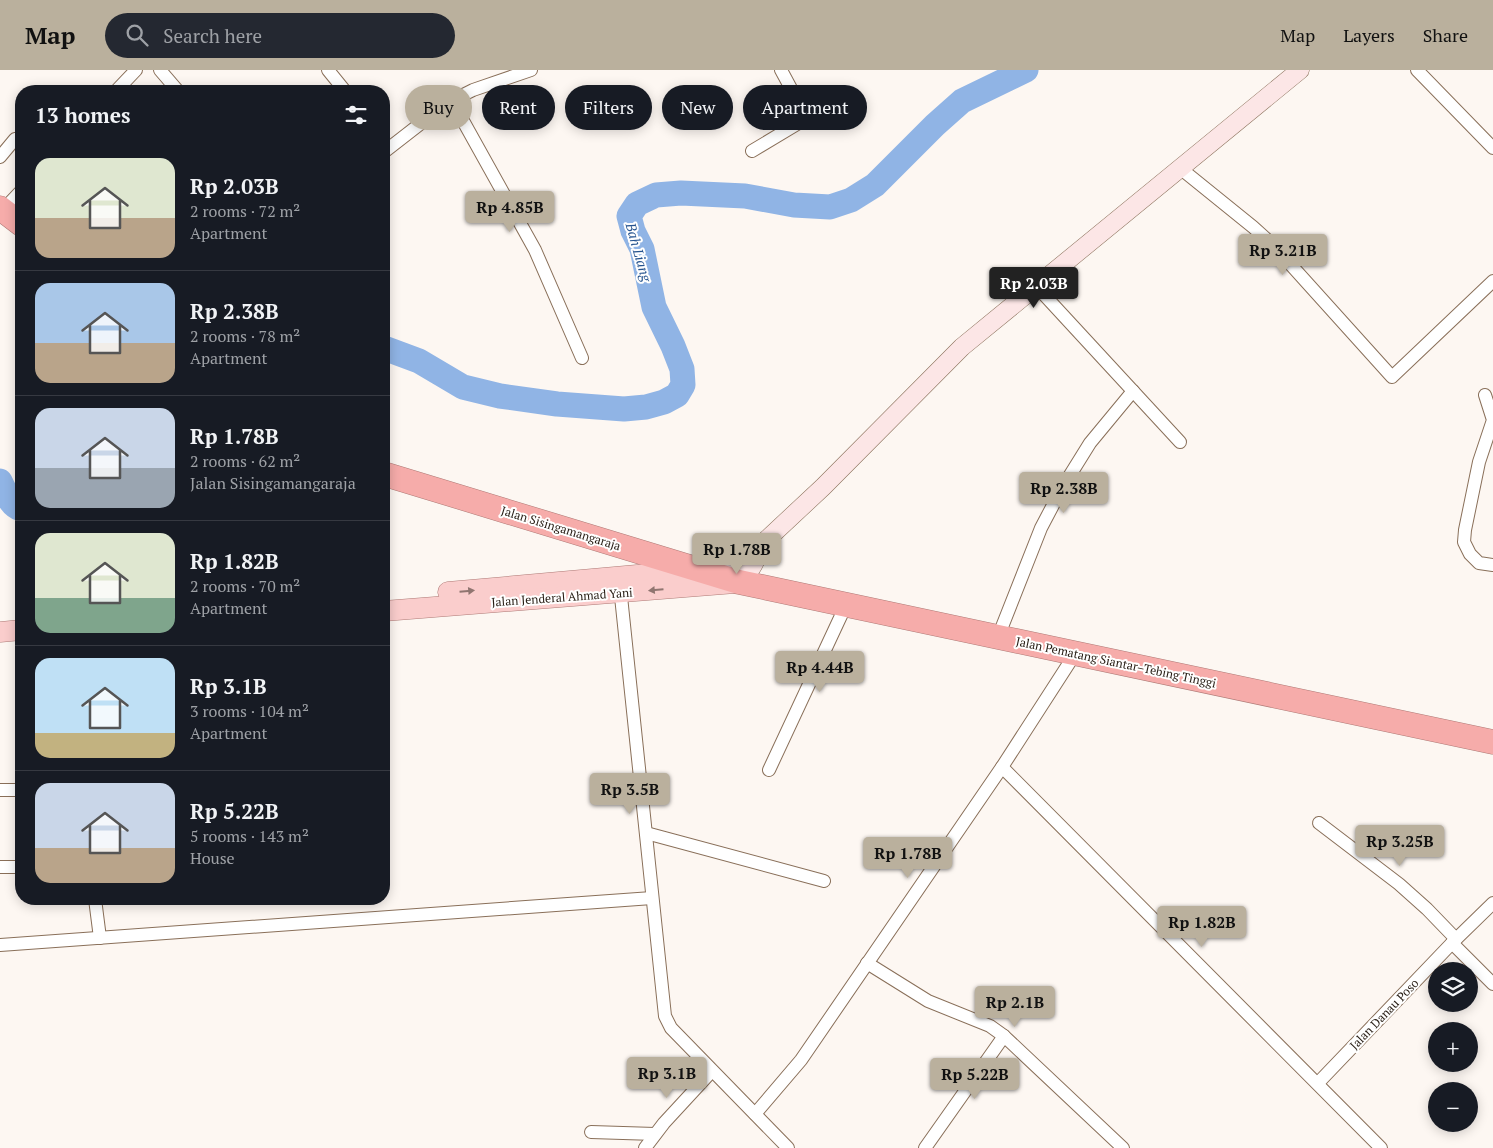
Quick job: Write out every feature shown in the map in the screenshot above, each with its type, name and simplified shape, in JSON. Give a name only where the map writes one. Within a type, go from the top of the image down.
[{"type":"highway","name":"Jalan Sisingamangaraja","points":[[390,476],[739,582]]},
{"type":"highway","name":"Jalan Pematang Siantar–Tebing Tinggi","points":[[739,582],[1493,742]]},
{"type":"main road","name":"Jalan Jenderal Ahmad Yani","points":[[390,610],[619,585],[698,570]]},
{"type":"main road","name":"Jalan Jenderal Ahmad Yani","points":[[390,598],[619,585],[739,582]]},
{"type":"main road","points":[[0,632],[15,631]]},
{"type":"main road","points":[[0,638],[15,637]]},
{"type":"street","points":[[122,85],[136,70]]},
{"type":"street","points":[[160,70],[173,85]]},
{"type":"street","points":[[328,70],[340,85]]},
{"type":"street","points":[[472,90],[531,70]]},
{"type":"street","points":[[752,151],[802,121],[804,117],[802,109],[781,70]]},
{"type":"street","points":[[698,570],[734,559],[762,544],[823,487],[962,347],[1300,70]]},
{"type":"street","points":[[1417,70],[1493,148]]},
{"type":"street","points":[[390,143],[409,130]]},
{"type":"street","points":[[468,130],[535,250],[582,358]]},
{"type":"street","points":[[0,156],[15,139]]},
{"type":"street","points":[[1180,168],[1273,245],[1392,377],[1493,282]]},
{"type":"street","points":[[8,214],[15,202]]},
{"type":"street","points":[[1036,286],[1180,442]]},
{"type":"street","points":[[998,637],[1041,528],[1062,488],[1090,443],[1133,391]]},
{"type":"street","points":[[1485,395],[1493,420],[1479,462],[1464,542],[1470,554],[1479,563],[1493,565]]},
{"type":"street","points":[[739,582],[748,575],[756,562],[762,544]]},
{"type":"street","points":[[619,585],[665,1016],[671,1028],[788,1148]]},
{"type":"street","points":[[769,770],[846,605]]},
{"type":"street","points":[[755,1114],[801,1060],[1002,767],[1075,654]]},
{"type":"street","points":[[1002,767],[1381,1148]]},
{"type":"street","points":[[0,790],[15,790]]},
{"type":"street","points":[[1319,823],[1399,884],[1427,909],[1493,984]]},
{"type":"street","points":[[646,833],[824,880]]},
{"type":"street","points":[[0,867],[15,867]]},
{"type":"street","points":[[0,945],[652,898]]},
{"type":"street","name":"Jalan Danau Poso","points":[[1318,1083],[1493,903]]},
{"type":"street","points":[[96,905],[100,938]]},
{"type":"street","points":[[867,963],[928,1001],[990,1026],[1004,1036],[1123,1148]]},
{"type":"street","points":[[925,1148],[1004,1036]]},
{"type":"street","points":[[645,1148],[655,1134],[712,1070]]},
{"type":"street","points":[[591,1132],[655,1134]]},
{"type":"waterway","name":"Bah Liang","points":[[390,350],[419,361],[463,387],[500,396],[557,404],[624,409],[646,407],[664,402],[677,395],[683,385],[682,369],[654,307],[642,249],[633,231],[629,216],[637,204],[656,195],[681,193],[745,196],[794,205],[830,207],[851,200],[875,185],[962,101],[1026,70]]},
{"type":"waterway","name":"Bah Liang","points":[[0,481],[15,506]]}]
